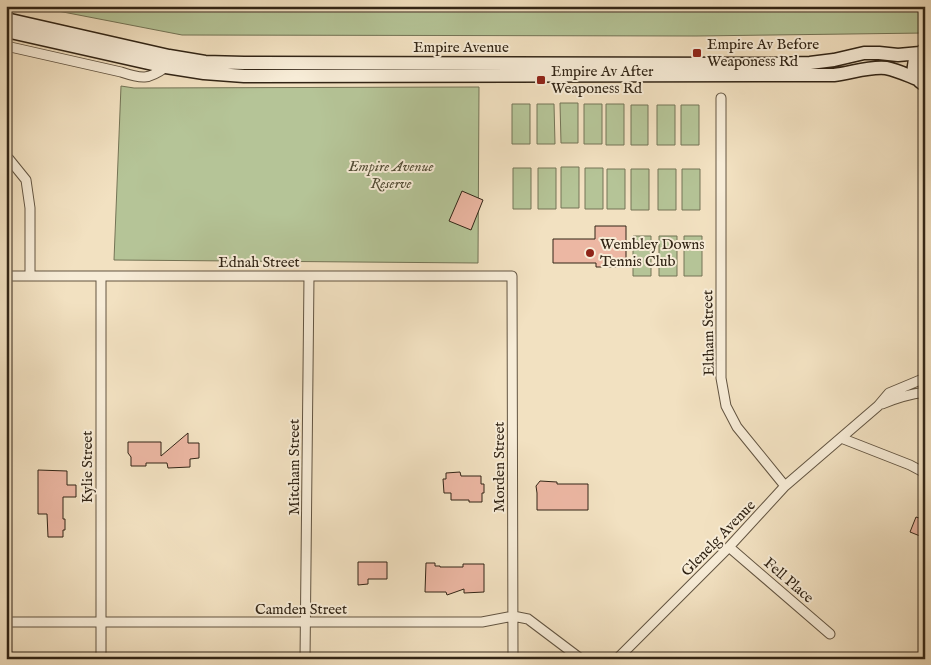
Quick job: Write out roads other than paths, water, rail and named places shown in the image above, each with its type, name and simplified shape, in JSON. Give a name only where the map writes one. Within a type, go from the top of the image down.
[{"type":"main road","name":"Empire Avenue","points":[[6,20],[169,56],[205,62],[244,64],[772,64],[834,60],[864,53],[898,55],[922,51]]},
{"type":"main road","name":"Empire Avenue","points":[[6,31],[166,66],[204,73],[244,76],[834,75],[868,68],[885,68],[897,71],[922,85]]},
{"type":"main road","name":"Empire Avenue","points":[[922,51],[914,65],[914,72],[922,85]]},
{"type":"street","points":[[6,46],[134,76],[145,77],[155,74],[166,66]]},
{"type":"street","name":"Eltham Street","points":[[721,98],[721,378],[726,406],[737,427],[786,486]]},
{"type":"street","points":[[9,159],[26,180],[30,208],[30,276]]},
{"type":"street","name":"Ednah Street","points":[[6,276],[512,276]]},
{"type":"street","name":"Kylie Street","points":[[101,276],[101,659]]},
{"type":"street","name":"Mitcham Street","points":[[305,659],[309,276]]},
{"type":"street","name":"Morden Street","points":[[512,276],[513,659]]},
{"type":"street","name":"Glenelg Avenue","points":[[617,659],[729,547],[786,486],[878,406],[889,393],[925,378]]},
{"type":"street","name":"Glenelg Avenue","points":[[878,406],[893,399],[925,392]]},
{"type":"street","points":[[841,438],[925,473]]},
{"type":"street","points":[[910,466],[925,467]]},
{"type":"street","name":"Fell Place","points":[[729,547],[830,634]]},
{"type":"street","points":[[513,616],[528,619],[581,659]]},
{"type":"street","name":"Camden Street","points":[[6,622],[482,622],[513,616]]},
{"type":"place","name":"Empire Av Before Weaponess Rd","points":[[697,53]]},
{"type":"place","name":"Empire Av After Weaponess Rd","points":[[541,80]]},
{"type":"place","name":"Wembley Downs Tennis Club","points":[[590,253]]},
{"type":"park label","name":"Empire Avenue Reserve","points":[[391,174]]}]
